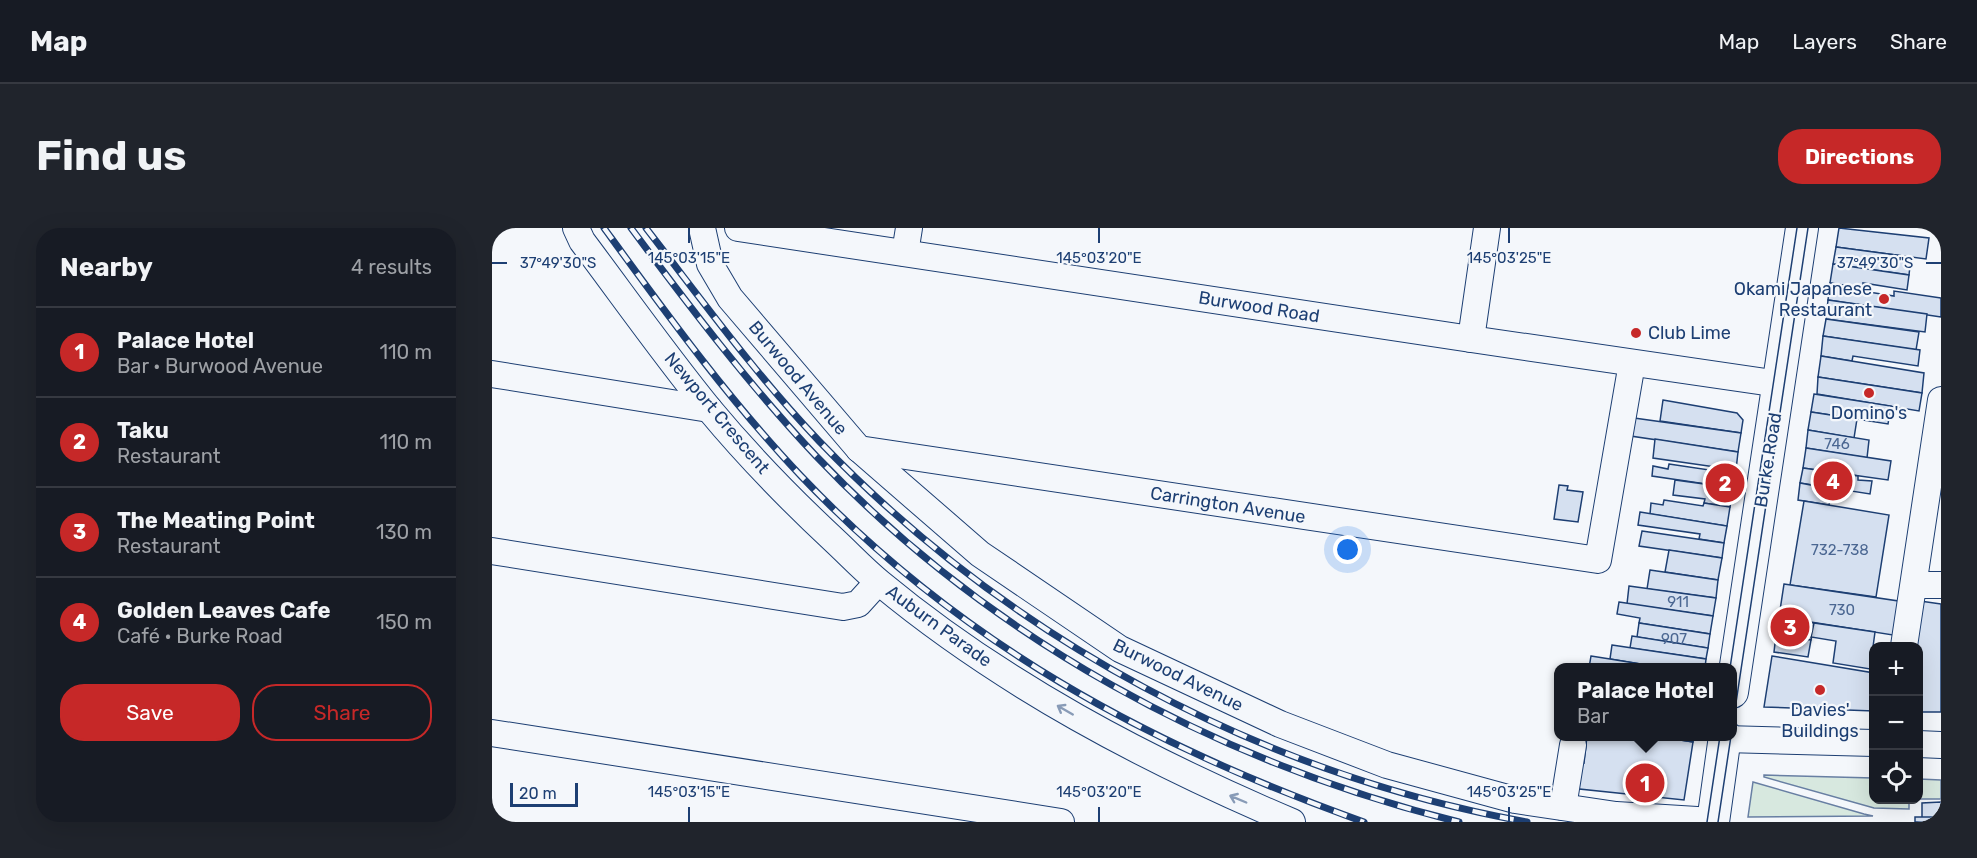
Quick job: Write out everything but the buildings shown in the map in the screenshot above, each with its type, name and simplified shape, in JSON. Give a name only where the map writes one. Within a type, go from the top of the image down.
[{"type":"main road","name":"Burke Road","points":[[1736,663],[1802,228]]},
{"type":"main road","points":[[1713,821],[1725,741]]},
{"type":"street","name":"Newport Crescent","points":[[576,228],[589,250],[710,409],[802,510],[878,582]]},
{"type":"street","name":"Burwood Avenue","points":[[702,228],[710,264],[726,291],[785,365],[859,449],[980,554],[1120,649],[1280,724],[1387,765],[1515,800],[1616,815],[1713,821]]},
{"type":"street","name":"Burwood Road","points":[[738,228],[1779,384]]},
{"type":"street","points":[[905,253],[909,228]]},
{"type":"street","points":[[1471,339],[1487,228]]},
{"type":"street","name":"Carrington Avenue","points":[[859,449],[1598,560],[1632,363]]},
{"type":"street","points":[[492,374],[710,409]]},
{"type":"street","points":[[1905,642],[1941,399]]},
{"type":"street","name":"Auburn Parade","points":[[492,551],[843,607],[858,604],[878,582],[1001,671],[1065,710],[1160,762],[1292,822]]},
{"type":"street","points":[[1914,585],[1941,585]]},
{"type":"street","points":[[492,733],[1061,822]]},
{"type":"street","points":[[1737,738],[1869,743]]},
{"type":"street","points":[[1923,744],[1941,745]]},
{"type":"street","points":[[1563,807],[1572,745]]},
{"type":"shaded area","points":[[1764,775],[1869,778],[1869,804],[1909,804],[1909,809],[1874,808],[1764,777]]},
{"type":"shaded area","points":[[1923,779],[1941,780],[1941,799],[1923,799]]},
{"type":"shaded area","points":[[1753,782],[1864,814],[1873,816],[1748,817]]},
{"type":"tram line","points":[[1731,663],[1797,228]]},
{"type":"tram line","points":[[1737,696],[1808,228]]},
{"type":"tram line","points":[[1707,822],[1719,741]]},
{"type":"tram line","points":[[1718,822],[1730,741]]},
{"type":"railway","points":[[604,228],[698,355],[774,447],[862,536],[926,590],[992,639],[1062,683],[1133,723],[1207,759],[1284,792],[1364,822]]},
{"type":"railway","points":[[631,228],[720,345],[791,429],[883,522],[955,582],[1031,636],[1111,685],[1194,728],[1280,765],[1369,797],[1459,822]]},
{"type":"railway","points":[[646,228],[751,364],[819,441],[892,512],[971,576],[1055,635],[1143,687],[1235,732],[1330,770],[1428,800],[1527,822]]},
{"type":"place","name":"Okami Japanese Restaurant","points":[[1884,299]]},
{"type":"place","name":"Club Lime","points":[[1636,333]]},
{"type":"place","name":"Domino's","points":[[1869,393]]},
{"type":"place","name":"Golden Leaves Cafe","points":[[1833,481]]},
{"type":"place","name":"Taku","points":[[1725,483]]},
{"type":"place","name":"The Meating Point","points":[[1790,627]]},
{"type":"place","name":"Davies' Buildings","points":[[1820,690]]},
{"type":"place","name":"Palace Hotel","points":[[1645,783]]}]
